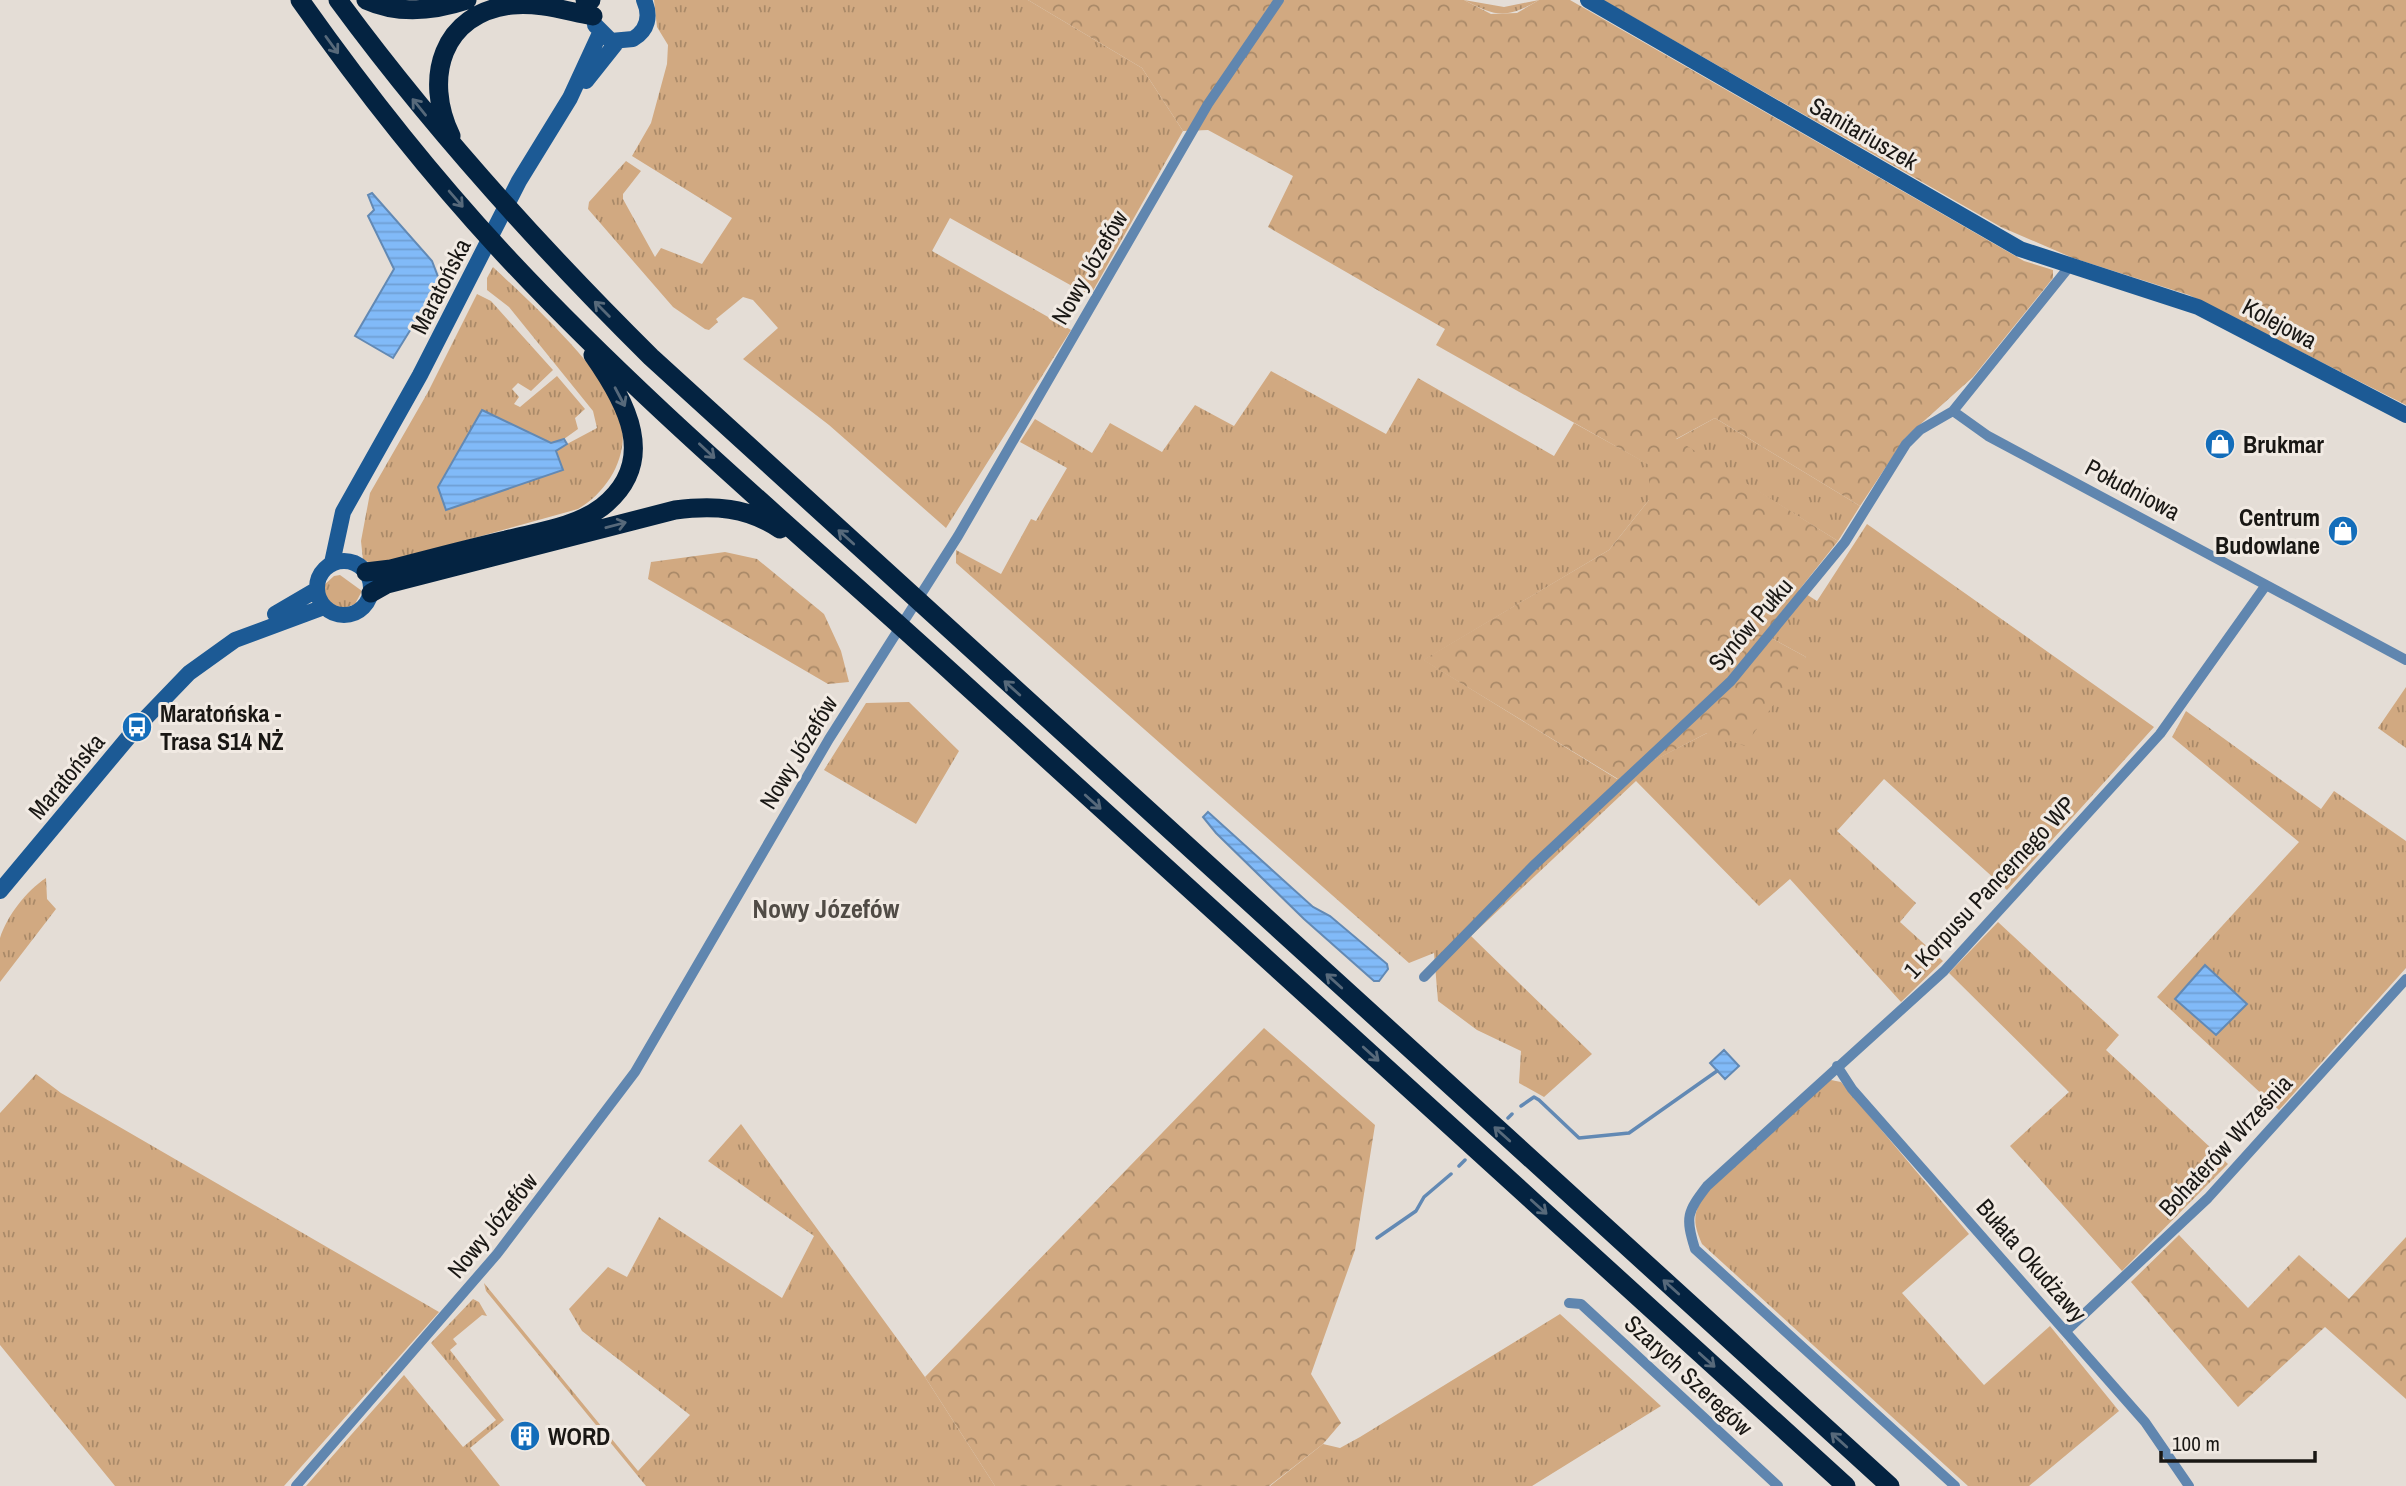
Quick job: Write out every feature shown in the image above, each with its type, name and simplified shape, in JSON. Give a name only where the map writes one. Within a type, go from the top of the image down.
[{"type":"highway","points":[[299,0],[365,90],[480,228],[569,320],[821,555],[1846,1486]]},
{"type":"highway","points":[[338,0],[403,86],[496,197],[651,357],[1890,1486]]},
{"type":"highway","points":[[366,0],[397,10],[430,10],[467,0]]},
{"type":"highway","points":[[463,159],[444,120],[437,89],[443,53],[462,26],[495,8],[514,5],[593,10]]},
{"type":"highway","points":[[359,567],[391,569],[555,527],[601,507],[614,495],[629,469],[634,450],[629,414],[621,396],[569,320]]},
{"type":"highway","points":[[371,593],[387,584],[636,519],[705,506],[751,512],[821,555]]},
{"type":"main road","points":[[593,10],[617,42],[633,39],[645,29],[648,16],[644,0]]},
{"type":"main road","name":"Sanitariuszek","points":[[1588,0],[2020,249],[2127,285]]},
{"type":"main road","name":"Maratońska","points":[[570,98],[593,10]]},
{"type":"main road","name":"Maratońska","points":[[332,563],[341,519],[352,495],[420,375],[519,181],[570,98],[617,42]]},
{"type":"main road","name":"Kolejowa","points":[[2127,285],[2218,316],[2406,415]]},
{"type":"main road","name":"Maratońska","points":[[352,495],[347,547],[359,567]]},
{"type":"main road","points":[[332,563],[359,567],[371,593],[368,601],[355,613],[338,615],[324,607],[316,590],[319,575],[332,563]]},
{"type":"main road","name":"Maratońska","points":[[0,891],[164,696],[203,662],[248,629],[316,590]]},
{"type":"main road","name":"Maratońska","points":[[235,640],[324,607]]},
{"type":"street","name":"Nowy Józefów","points":[[296,1486],[481,1273],[630,1080],[829,739],[958,536],[1208,104],[1279,0]]},
{"type":"street","name":"Synów Pułku","points":[[1424,977],[1533,866],[1731,681],[1844,541],[1906,444],[1920,430],[1953,411],[2069,267]]},
{"type":"street","name":"Południowa","points":[[1953,411],[1988,436],[2406,660]]},
{"type":"street","name":"1 Korpusu Pancernego WP","points":[[1955,1486],[1695,1249],[1689,1227],[1689,1210],[1707,1185],[1944,971],[2160,734],[2266,585]]},
{"type":"street","name":"Bohaterów Września","points":[[2066,1331],[2208,1198],[2406,979]]},
{"type":"street","name":"Bułata Okudżawy","points":[[1837,1066],[1852,1089],[2145,1422],[2189,1486]]},
{"type":"street","name":"Szarych Szeregów","points":[[1569,1303],[1581,1304],[1778,1486]]},
{"type":"green space","points":[[654,0],[1028,0],[1142,68],[1183,131],[1090,296],[950,218],[932,251],[1071,330],[946,528],[829,425],[743,359],[778,328],[753,300],[743,297],[716,319],[718,322],[709,330],[705,329],[673,307],[588,209],[589,202],[626,161],[641,171],[623,194],[623,199],[655,257],[661,248],[702,264],[732,218],[632,156],[651,123],[667,64],[668,45],[657,27]]},
{"type":"green space","points":[[1028,0],[1464,0],[1491,14],[1517,13],[1539,0],[1570,0],[2024,261],[2053,270],[2053,278],[1973,377],[1905,438],[1860,506],[1715,418],[1676,439],[1838,541],[1764,634],[1806,657],[1745,746],[1707,733],[1618,779],[1423,660],[1609,550],[1649,500],[1649,465],[1436,345],[1445,329],[1268,227],[1293,176],[1208,130],[1183,131],[1142,68]]},
{"type":"green space","points":[[1464,0],[1504,7],[1539,0],[1510,13],[1502,13],[1485,10]]},
{"type":"green space","points":[[1603,0],[2406,0],[2406,405],[2189,295],[2073,258],[2001,227]]},
{"type":"green space","points":[[493,267],[579,353],[608,391],[622,423],[623,437],[617,466],[601,490],[578,509],[377,565],[363,560],[361,541],[370,493],[428,392],[477,294],[491,301],[553,370],[531,391],[518,383],[512,389],[519,397],[514,404],[520,407],[557,376],[585,409],[575,418],[578,429],[564,439],[567,444],[597,428],[593,411],[509,307],[487,290],[487,278]]},
{"type":"green space","points":[[1271,371],[1386,434],[1418,378],[1554,456],[1574,423],[1650,465],[1649,500],[1609,550],[1424,660],[1617,779],[1707,733],[1806,657],[1764,634],[1798,589],[1817,601],[1867,524],[2154,727],[2007,890],[1884,779],[1837,831],[1916,903],[1900,922],[1943,961],[1901,1002],[1790,879],[1759,906],[1636,781],[1471,936],[1592,1054],[1544,1097],[1519,1083],[1521,1051],[1477,1030],[1438,1001],[1434,953],[1409,963],[956,563],[956,550],[1001,574],[1031,519],[1036,521],[1067,468],[1020,442],[1035,419],[1092,453],[1110,423],[1162,452],[1195,405],[1234,426]]},
{"type":"green space","points":[[1715,418],[1860,506],[1838,541],[1675,440]]},
{"type":"green space","points":[[725,552],[757,559],[824,614],[841,651],[849,682],[828,684],[648,579],[651,562]]},
{"type":"green space","points":[[340,575],[362,591],[355,604],[342,609],[328,602],[323,586],[334,576]]},
{"type":"green space","points":[[2406,687],[2406,748],[2378,728]]},
{"type":"green space","points":[[909,702],[959,751],[916,824],[824,770],[866,703]]},
{"type":"green space","points":[[2186,711],[2321,809],[2334,791],[2406,841],[2406,968],[2279,1110],[2157,997],[2299,842],[2172,737]]},
{"type":"green space","points":[[46,878],[47,899],[56,909],[0,982],[0,938],[3,930],[25,897]]},
{"type":"green space","points":[[1998,922],[2119,1035],[2106,1050],[2228,1164],[2122,1271],[2010,1146],[2069,1092],[1949,973]]},
{"type":"green space","points":[[1264,1028],[1375,1125],[1355,1250],[1311,1374],[1341,1423],[1323,1444],[1269,1486],[995,1486],[925,1377]]},
{"type":"green space","points":[[36,1074],[61,1093],[439,1312],[284,1486],[115,1486],[0,1345],[0,1113]]},
{"type":"green space","points":[[1826,1079],[1841,1082],[1969,1234],[1902,1293],[1984,1385],[2050,1326],[2119,1411],[2029,1486],[1968,1486],[1702,1244],[1695,1217],[1707,1193],[1737,1159]]},
{"type":"green space","points":[[741,1124],[925,1377],[995,1486],[646,1486],[486,1291],[484,1283],[638,1471],[690,1415],[582,1331],[569,1309],[608,1267],[627,1277],[659,1217],[782,1298],[814,1236],[708,1161]]},
{"type":"green space","points":[[2179,1235],[2248,1308],[2299,1255],[2349,1299],[2406,1237],[2406,1399],[2325,1327],[2238,1407],[2131,1282]]},
{"type":"green space","points":[[473,1299],[479,1302],[487,1316],[482,1315],[453,1339],[457,1344],[450,1350],[504,1420],[470,1448],[500,1486],[306,1486],[404,1375],[463,1447],[496,1420],[431,1343]]},
{"type":"green space","points":[[1560,1314],[1661,1406],[1532,1486],[1270,1486],[1323,1444],[1340,1448]]},
{"type":"water","points":[[372,193],[432,261],[440,282],[393,358],[355,336],[394,269],[368,216],[374,210],[368,195]]},
{"type":"water","points":[[482,410],[551,443],[564,439],[567,444],[556,451],[563,470],[446,510],[438,487]]},
{"type":"water","points":[[1208,812],[1313,907],[1330,916],[1387,964],[1388,969],[1379,981],[1374,981],[1304,919],[1216,833],[1203,817]]},
{"type":"water","points":[[2205,965],[2247,1004],[2216,1035],[2175,999]]},
{"type":"water","points":[[1724,1050],[1739,1066],[1725,1079],[1710,1063]]},
{"type":"waterway","points":[[1521,1106],[1534,1097],[1579,1138],[1629,1133],[1717,1071]]},
{"type":"waterway","points":[[1508,1118],[1512,1114]]},
{"type":"waterway","points":[[1459,1166],[1465,1160]]},
{"type":"waterway","points":[[1377,1238],[1416,1211],[1424,1197],[1451,1174]]},
{"type":"place","name":"Brukmar","points":[[2220,444]]},
{"type":"place","name":"Centrum Budowlane","points":[[2343,531]]},
{"type":"place","name":"Maratońska - Trasa S14 NŻ","points":[[137,727]]},
{"type":"place","name":"WORD","points":[[525,1436]]},
{"type":"district","name":"Nowy Józefów","points":[[826,908]]}]
